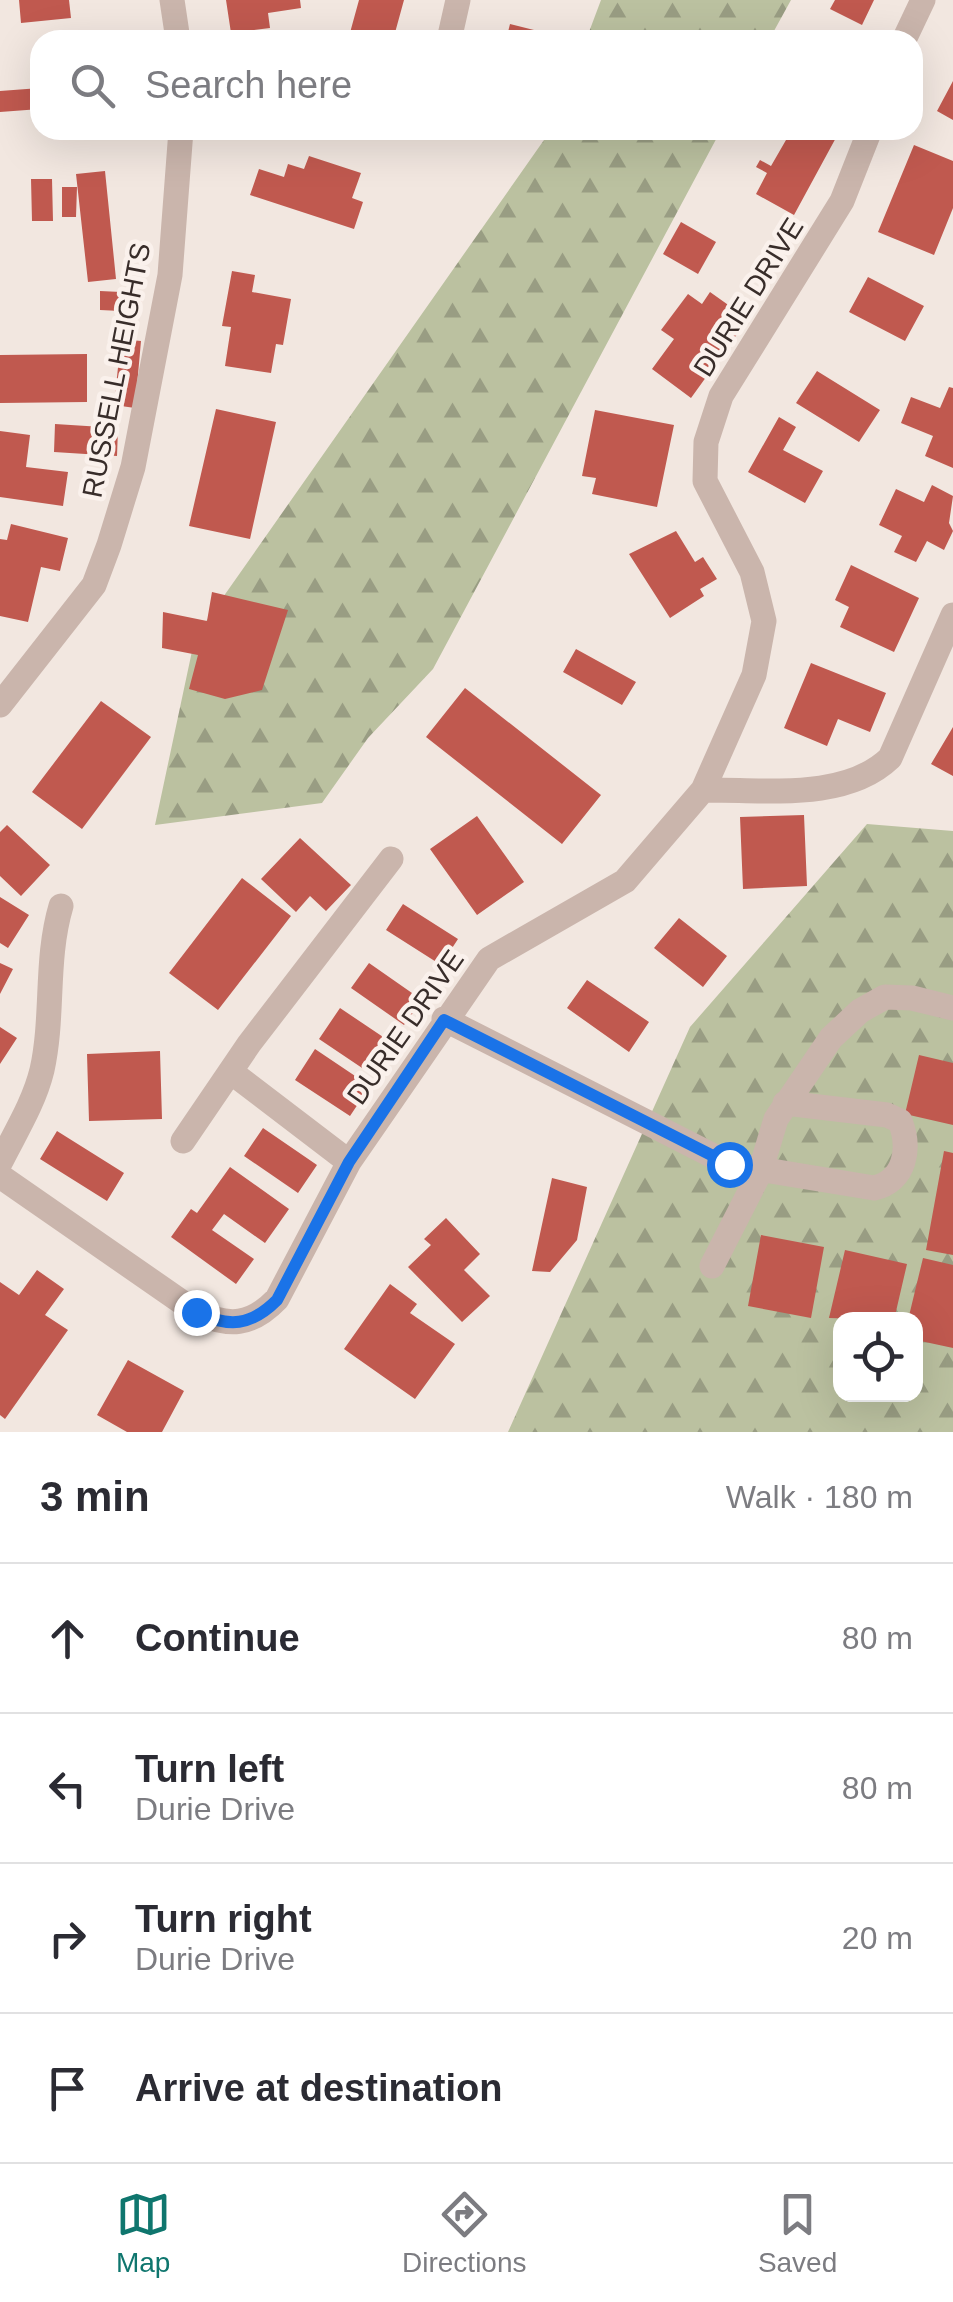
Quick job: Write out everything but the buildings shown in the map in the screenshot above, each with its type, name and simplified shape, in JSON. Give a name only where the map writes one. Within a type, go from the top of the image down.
[{"type":"street","points":[[172,0],[176,30]]},
{"type":"street","points":[[451,30],[458,0]]},
{"type":"street","points":[[909,30],[923,0]]},
{"type":"street","name":"RUSSELL HEIGHTS","points":[[0,705],[94,585],[109,545],[133,467],[170,274],[180,140]]},
{"type":"street","name":"DURIE DRIVE","points":[[0,1176],[196,1312],[219,1323],[242,1324],[262,1314],[277,1300],[349,1162],[488,959],[625,880],[704,790],[754,675],[764,621],[752,572],[705,481],[706,442],[721,396],[842,201],[866,140]]},
{"type":"street","points":[[704,790],[817,789],[876,771],[890,758],[953,616]]},
{"type":"street","points":[[184,1142],[230,1072],[391,858]]},
{"type":"street","points":[[0,1163],[34,1097],[42,1067],[51,940],[61,906]]},
{"type":"street","points":[[712,1266],[760,1172],[784,1103],[830,1038],[860,1011],[885,997],[912,998],[953,1008]]},
{"type":"street","points":[[444,1020],[697,1150],[760,1172],[874,1188],[895,1180],[902,1170],[904,1130],[900,1120],[784,1103]]},
{"type":"street","points":[[230,1072],[349,1162]]},
{"type":"green space","points":[[601,0],[791,0],[774,30],[590,30]]},
{"type":"green space","points":[[544,140],[716,140],[433,669],[368,738],[322,803],[155,825],[195,637]]},
{"type":"green space","points":[[867,824],[953,831],[953,1432],[508,1432],[690,1027]]},
{"type":"route","points":[[196,1312],[219,1323],[242,1324],[262,1314],[277,1300],[349,1162],[444,1020],[729,1164]]}]
